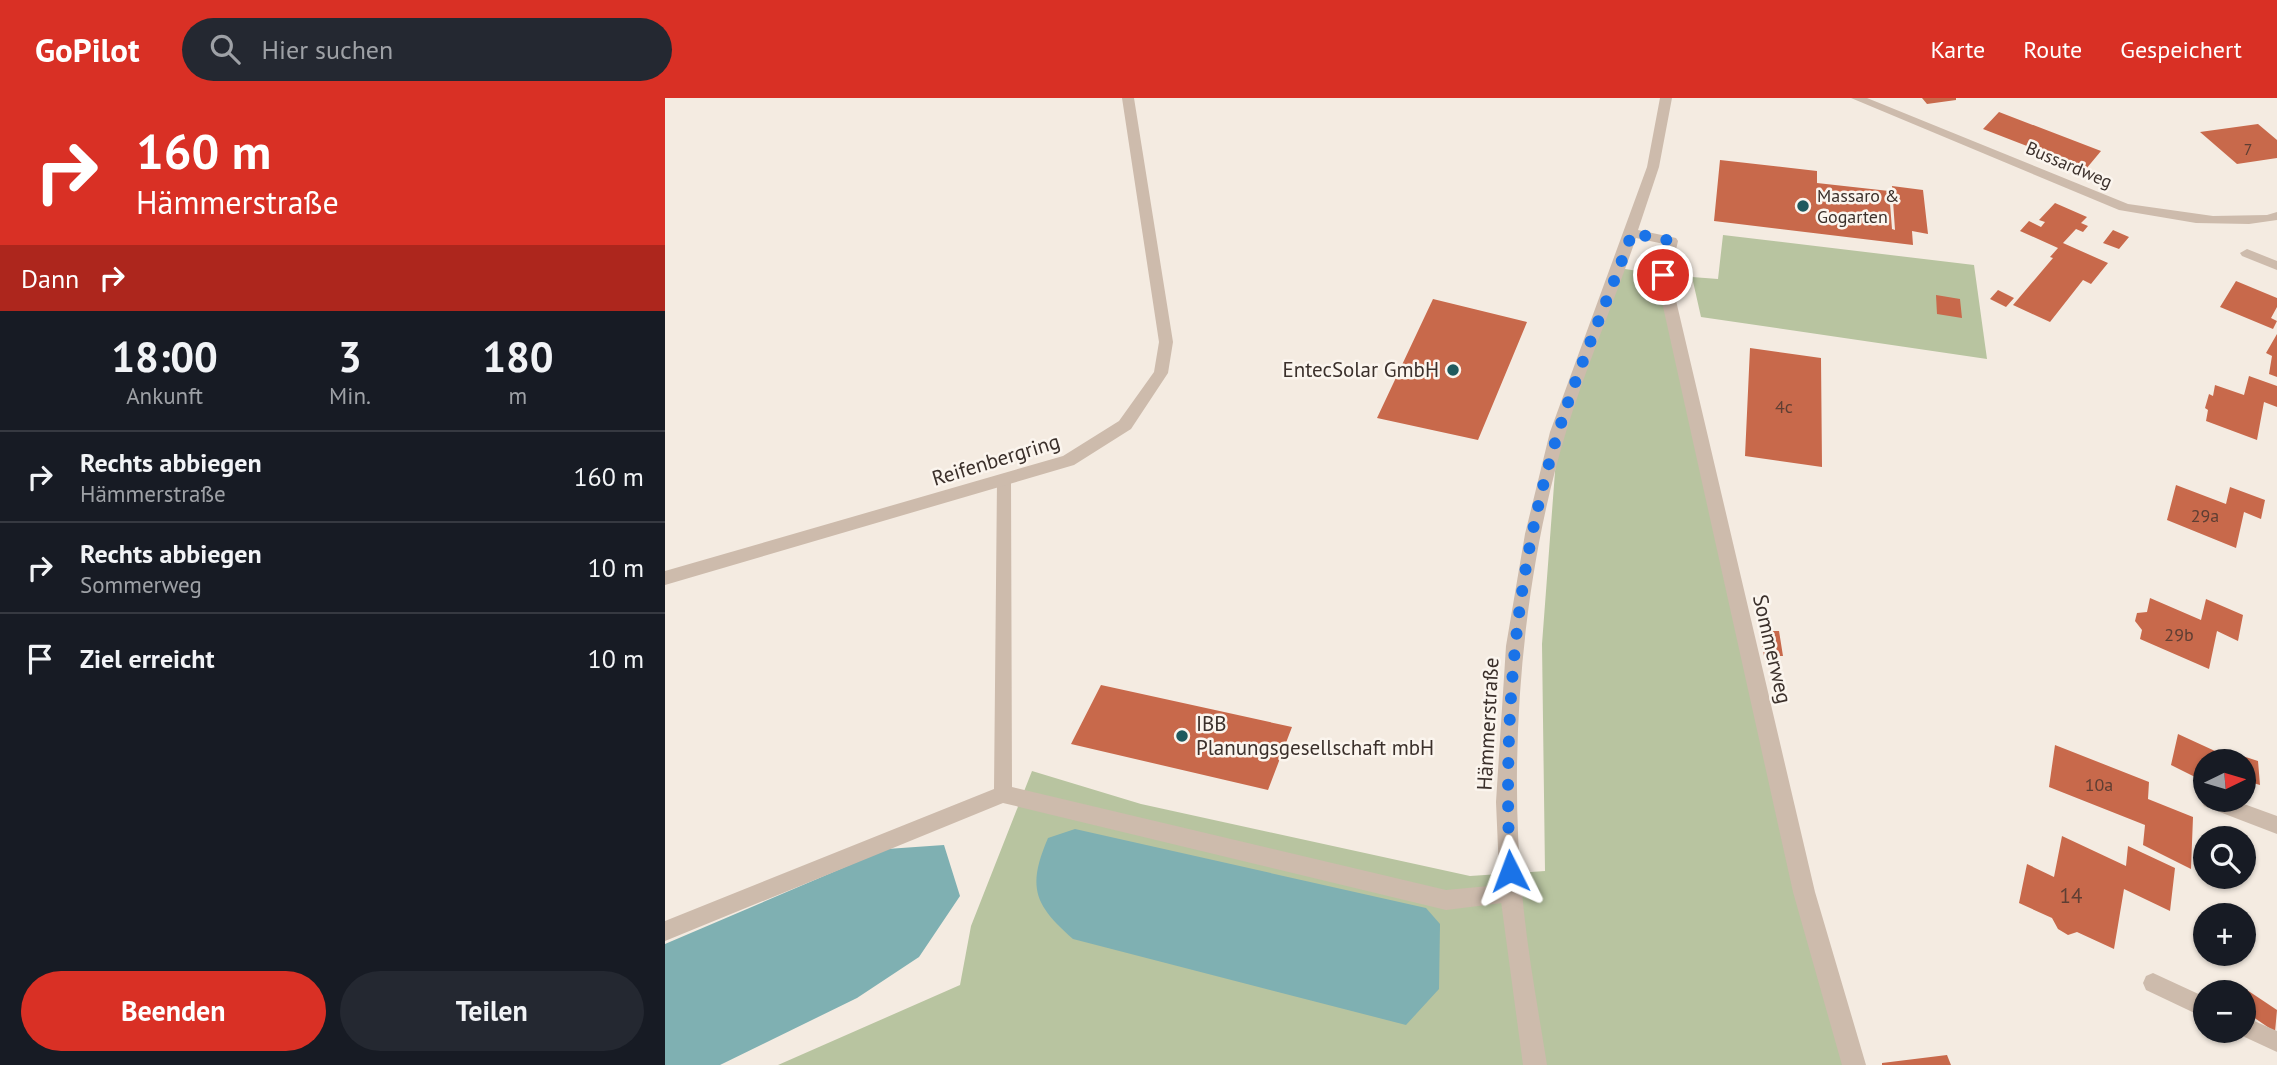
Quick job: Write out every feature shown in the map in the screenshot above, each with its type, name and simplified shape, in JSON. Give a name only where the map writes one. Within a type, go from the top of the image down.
[{"type":"street","name":"Reifenbergring","points":[[665,578],[1068,461],[1125,425],[1161,373],[1166,342],[1128,98]]},
{"type":"street","name":"Hämmerstraße","points":[[1535,1065],[1511,894],[1506,802],[1515,646],[1533,534],[1558,432],[1632,233],[1653,167],[1666,98]]},
{"type":"street","name":"Bussardweg","points":[[1857,98],[2124,207],[2165,217],[2206,222],[2268,219],[2277,216]]},
{"type":"street","name":"Sommerweg","points":[[1632,233],[1671,241],[1663,275],[1804,892],[1854,1065]]},
{"type":"street","points":[[2247,253],[2277,266]]},
{"type":"lane","points":[[1003,793],[1004,481]]},
{"type":"lane","points":[[665,931],[1003,793],[1446,900],[1511,894]]},
{"type":"lane","points":[[2242,812],[2277,825]]},
{"type":"lane","points":[[2153,984],[2193,1002]]},
{"type":"lane","points":[[2256,1032],[2277,1042]]},
{"type":"green space","points":[[1723,235],[1974,265],[1987,359],[1701,317],[1692,277],[1718,279]]},
{"type":"green space","points":[[1619,268],[1663,275],[1854,1065],[778,1065],[960,985],[971,926],[1032,771],[1141,804],[1470,876],[1545,871],[1542,644],[1558,432]]},
{"type":"water","points":[[1075,829],[1426,908],[1440,924],[1439,989],[1406,1025],[1073,939],[1042,905],[1036,883],[1041,855],[1048,838]]},
{"type":"water","points":[[944,845],[960,896],[919,957],[857,998],[720,1065],[665,1065],[665,944],[887,849]]},
{"type":"building","points":[[1922,98],[1956,98],[1956,100],[1927,104]]},
{"type":"building","points":[[1999,112],[2101,151],[2086,169],[1983,129]]},
{"type":"building","points":[[2258,124],[2277,140],[2277,158],[2237,164],[2200,132]]},
{"type":"building","name":"Massaro & Gogarten","points":[[1720,160],[1817,171],[1817,183],[1889,191],[1892,229],[1895,230],[1892,186],[1923,190],[1928,234],[1912,231],[1913,245],[1714,221]]},
{"type":"building","points":[[2055,203],[2087,217],[2081,223],[2088,226],[2083,232],[2076,229],[2063,243],[2108,263],[2091,284],[2083,280],[2050,322],[2013,305],[2053,258],[2050,257],[2058,248],[2020,231],[2029,221],[2041,227],[2045,222],[2039,220]]},
{"type":"building","points":[[2113,230],[2129,237],[2119,249],[2103,243]]},
{"type":"building","points":[[2236,281],[2277,298],[2277,307],[2271,318],[2277,321],[2273,329],[2220,307]]},
{"type":"building","points":[[1998,290],[2014,298],[2006,307],[1990,299]]},
{"type":"building","points":[[1936,295],[1960,299],[1962,318],[1937,314]]},
{"type":"building","name":"EntecSolar GmbH","points":[[1433,299],[1527,322],[1478,440],[1377,418]]},
{"type":"building","points":[[2277,334],[2277,377],[2269,374],[2272,356],[2266,353]]},
{"type":"building","points":[[1750,348],[1821,358],[1822,467],[1745,456]]},
{"type":"building","points":[[2249,376],[2277,386],[2277,407],[2264,402],[2257,440],[2206,421],[2208,410],[2205,408],[2209,394],[2213,396],[2215,385],[2244,395]]},
{"type":"building","points":[[2176,485],[2226,504],[2230,487],[2265,500],[2261,519],[2244,512],[2236,548],[2167,520]]},
{"type":"building","points":[[2150,598],[2201,620],[2206,599],[2243,615],[2238,641],[2217,631],[2209,669],[2140,639],[2142,630],[2135,621],[2137,613],[2147,612]]},
{"type":"building","points":[[1760,631],[1779,631],[1783,656],[1764,656]]},
{"type":"building","points":[[1101,685],[1292,727],[1268,790],[1071,744]]},
{"type":"building","points":[[2178,734],[2211,749],[2193,749],[2193,776],[2171,765]]},
{"type":"building","points":[[2055,745],[2149,782],[2148,799],[2193,817],[2191,869],[2143,845],[2145,825],[2049,787]]},
{"type":"building","points":[[2256,760],[2258,761],[2260,785],[2256,784]]},
{"type":"building","points":[[2062,836],[2126,866],[2128,846],[2175,868],[2170,911],[2124,889],[2114,949],[2077,932],[2068,935],[2058,929],[2052,918],[2019,903],[2027,864],[2054,877]]},
{"type":"building","points":[[2256,996],[2277,1010],[2275,1032],[2256,1019]]},
{"type":"building","points":[[1947,1055],[1951,1065],[1882,1065],[1882,1063]]},
{"type":"place","name":"Massaro & Gogarten","points":[[1803,206]]},
{"type":"place","name":"EntecSolar GmbH","points":[[1453,370]]},
{"type":"place","name":"IBB Planungsgesellschaft mbH","points":[[1182,736]]},
{"type":"route","points":[[1510,871],[1506,802],[1515,646],[1533,534],[1548,470],[1558,432],[1632,233],[1671,241],[1663,275]]}]
